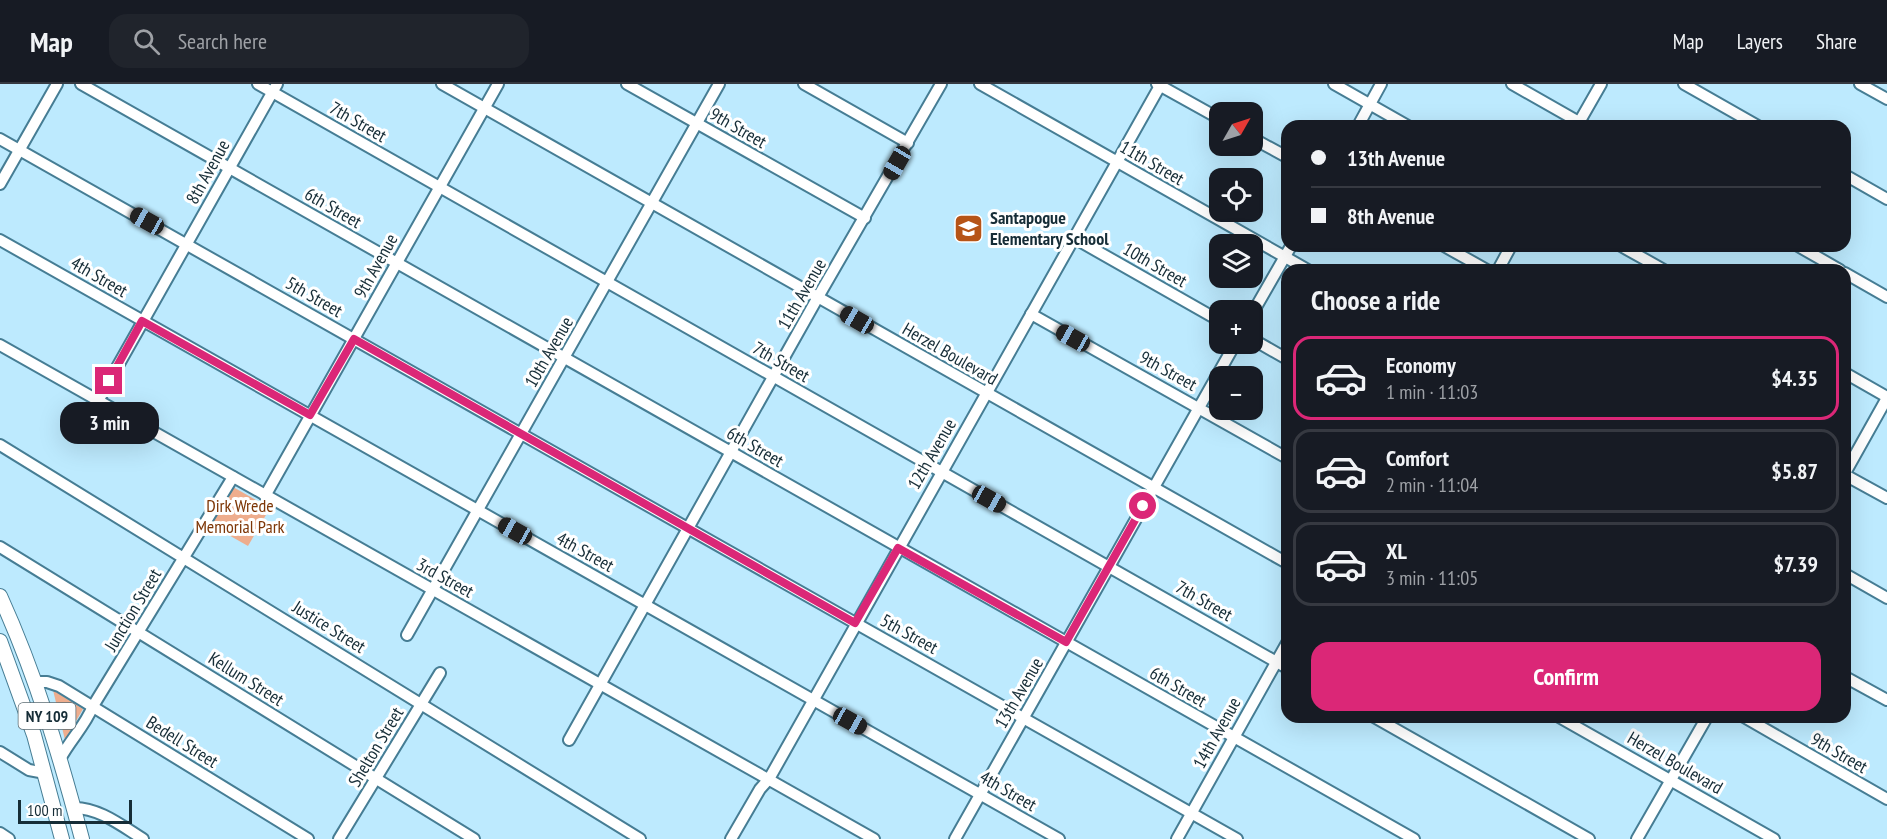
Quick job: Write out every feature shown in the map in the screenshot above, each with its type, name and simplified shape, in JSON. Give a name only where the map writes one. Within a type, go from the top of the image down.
[{"type":"main road","name":"NY 109","points":[[0,596],[36,682],[59,754],[81,839]]},
{"type":"main road","name":"NY 109","points":[[1,646],[28,716],[62,839]]},
{"type":"main road","points":[[1,646],[19,664],[42,722],[59,754]]},
{"type":"main road","points":[[55,809],[70,839]]},
{"type":"street","points":[[0,184],[57,84]]},
{"type":"street","name":"6th Street","points":[[81,84],[1414,839]]},
{"type":"street","name":"7th Street","points":[[258,84],[275,88],[439,187],[1281,665]]},
{"type":"street","name":"Herzel Boulevard","points":[[442,84],[1281,559]]},
{"type":"street","name":"9th Avenue","points":[[265,496],[498,84]]},
{"type":"street","name":"9th Street","points":[[627,84],[865,218]]},
{"type":"street","name":"10th Avenue","points":[[407,635],[719,84]]},
{"type":"street","points":[[804,84],[908,143]]},
{"type":"street","name":"11th Avenue","points":[[569,740],[818,297],[941,84]]},
{"type":"street","name":"11th Street","points":[[980,84],[1297,264]]},
{"type":"street","points":[[1159,84],[1209,113]]},
{"type":"street","name":"12th Avenue","points":[[731,839],[760,789],[769,779],[855,623],[1118,162],[1159,84]]},
{"type":"street","points":[[1334,84],[1398,120]]},
{"type":"street","points":[[1361,120],[1381,84]]},
{"type":"street","points":[[1512,84],[1573,120]]},
{"type":"street","points":[[1583,120],[1601,84]]},
{"type":"street","points":[[1684,84],[1747,120]]},
{"type":"street","points":[[1860,84],[1887,99]]},
{"type":"street","name":"8th Avenue","points":[[98,401],[275,88]]},
{"type":"street","name":"5th Street","points":[[0,139],[1237,839]]},
{"type":"street","points":[[1263,144],[1281,155]]},
{"type":"street","points":[[1851,179],[1887,199]]},
{"type":"street","name":"10th Street","points":[[1074,238],[1209,315]]},
{"type":"street","name":"4th Street","points":[[0,240],[1059,839]]},
{"type":"street","points":[[1260,300],[1288,252]]},
{"type":"street","points":[[1455,252],[1476,264]]},
{"type":"street","points":[[1632,252],[1653,264]]},
{"type":"street","points":[[1808,252],[1830,264]]},
{"type":"street","points":[[1851,276],[1887,297]]},
{"type":"street","name":"9th Street","points":[[1031,314],[1281,455]]},
{"type":"street","name":"3rd Street","points":[[0,345],[874,839]]},
{"type":"street","points":[[1263,345],[1281,355]]},
{"type":"street","name":"13th Avenue","points":[[955,839],[1229,354]]},
{"type":"street","points":[[1851,377],[1887,398],[1851,463]]},
{"type":"street","name":"Justice Street","points":[[0,445],[640,839]]},
{"type":"street","name":"Junction Street","points":[[59,754],[89,715],[233,477]]},
{"type":"street","points":[[1851,477],[1887,498]]},
{"type":"street","name":"Kellum Street","points":[[0,547],[474,839]]},
{"type":"street","points":[[1851,577],[1887,598]]},
{"type":"street","name":"14th Avenue","points":[[1176,839],[1281,653]]},
{"type":"street","name":"Shelton Street","points":[[339,839],[440,673]]},
{"type":"street","points":[[1851,679],[1887,700]]},
{"type":"street","name":"Bedell Street","points":[[36,682],[54,684],[93,706],[308,839]]},
{"type":"street","points":[[1385,723],[1589,839]]},
{"type":"street","name":"Herzel Boulevard","points":[[1570,723],[1774,839]]},
{"type":"street","points":[[1637,839],[1704,723]]},
{"type":"street","name":"9th Street","points":[[1754,723],[1887,799]]},
{"type":"street","points":[[0,752],[25,768],[45,773]]},
{"type":"street","points":[[73,808],[84,808],[98,813],[142,839]]},
{"type":"street","points":[[0,833],[9,839]]},
{"type":"green space","name":"Dirk Wrede Memorial Park","points":[[233,487],[270,508],[248,546],[211,525]]},
{"type":"green space","points":[[53,690],[83,709],[65,740]]},
{"type":"place","name":"Santapogue Elementary School","points":[[969,228]]},
{"type":"route","points":[[109,381],[142,321],[310,415],[354,339],[855,623],[898,548],[1066,642],[1143,506]]}]
